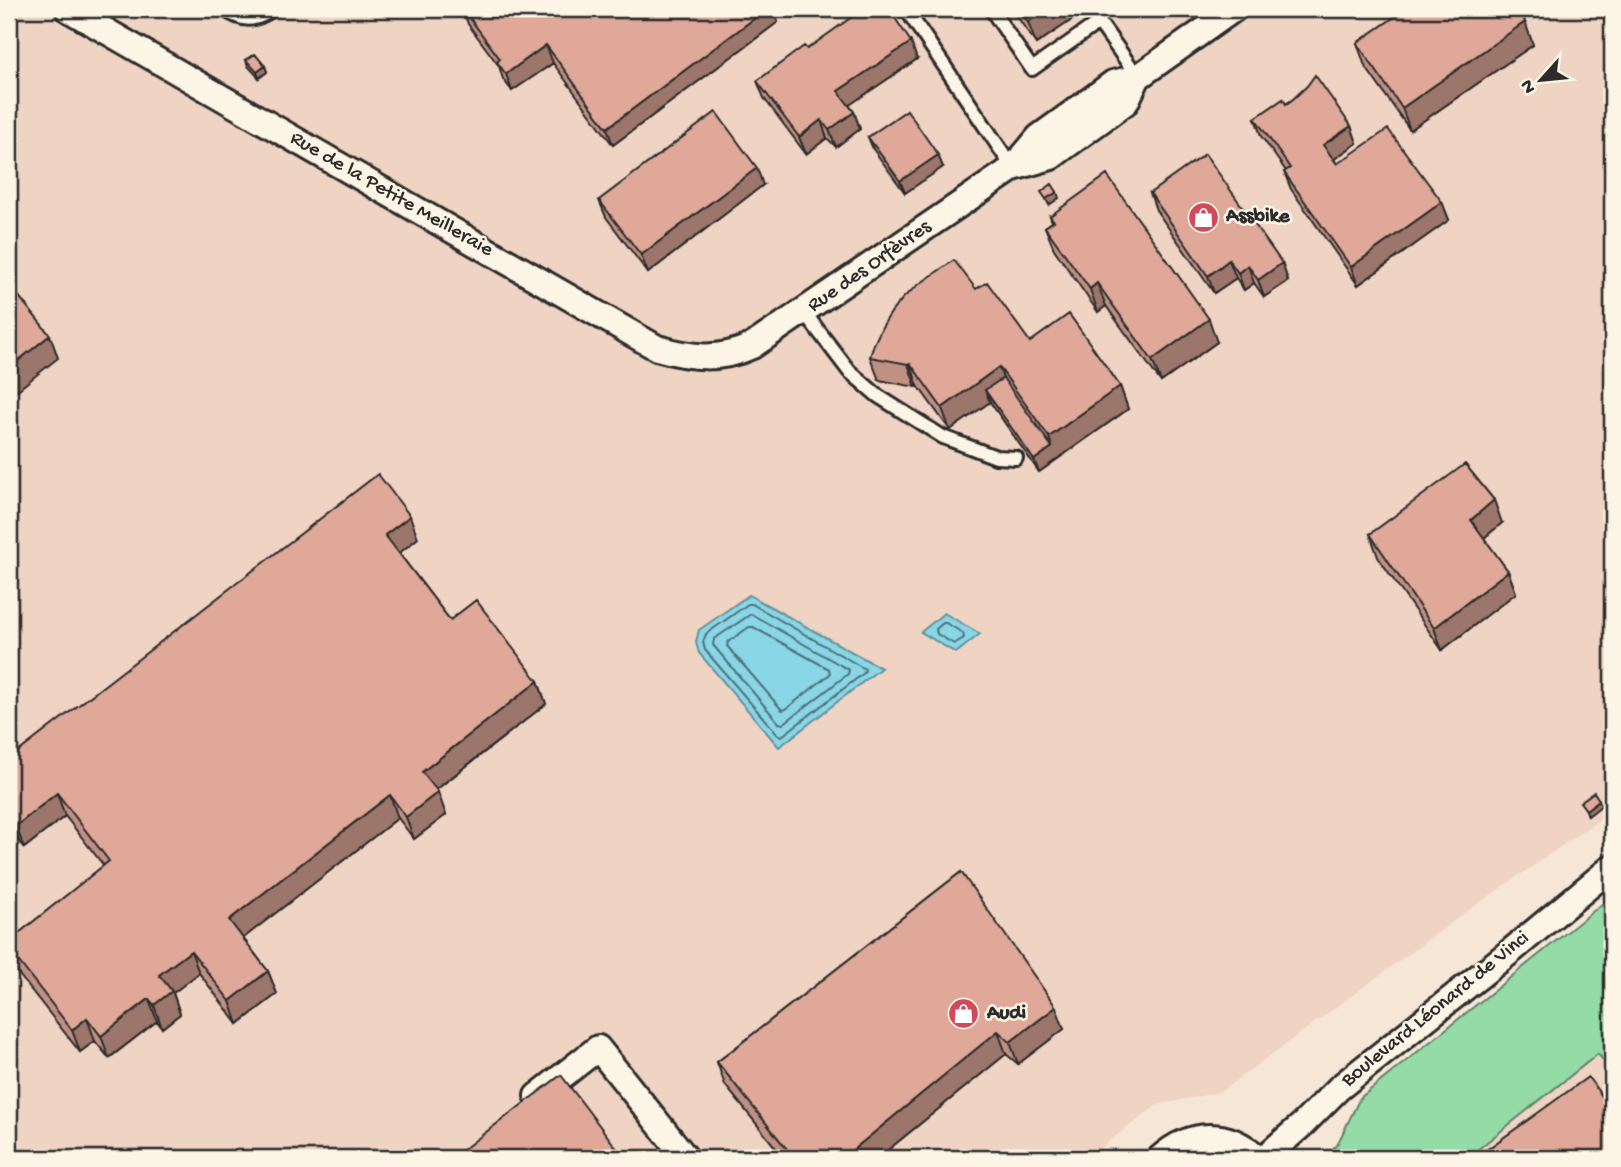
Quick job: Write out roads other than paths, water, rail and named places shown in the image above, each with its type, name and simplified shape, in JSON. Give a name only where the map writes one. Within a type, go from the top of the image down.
[{"type":"street","name":"Rue de la Petite Meilleraie","points":[[68,9],[657,348],[681,355],[722,356]]},
{"type":"street","name":"Rue des Orfèvres","points":[[722,356],[735,354],[752,346],[1013,168],[1051,157],[1126,102],[1138,77],[1234,9]]},
{"type":"street","name":"Boulevard Léonard de Vinci","points":[[1264,1158],[1303,1124],[1339,1087],[1612,867]]},
{"type":"street","points":[[522,1107],[598,1048],[686,1158]]},
{"type":"street","points":[[1160,1158],[1175,1146],[1193,1139],[1211,1137],[1230,1140],[1247,1148],[1258,1158]]},
{"type":"lane","points":[[224,9],[234,17],[251,20],[273,9]]},
{"type":"lane","points":[[906,9],[1013,168]]},
{"type":"lane","points":[[991,9],[1032,69],[1099,22],[1138,77]]},
{"type":"lane","points":[[804,312],[849,370],[878,396],[943,437],[996,457],[1016,458]]},
{"type":"water","points":[[749,595],[881,668],[779,747],[699,653],[696,642],[699,630]]},
{"type":"water","points":[[944,613],[980,634],[956,653],[921,632]]},
{"type":"place","name":"Assbike","points":[[1203,217]]},
{"type":"place","name":"Audi","points":[[964,1014]]}]
